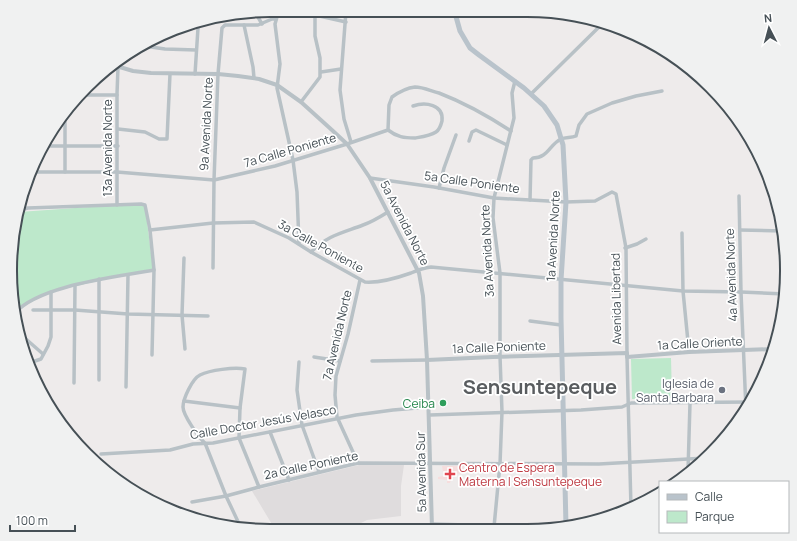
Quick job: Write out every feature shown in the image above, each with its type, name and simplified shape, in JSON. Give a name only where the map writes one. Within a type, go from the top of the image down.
[{"type":"main road","name":"1a Avenida Norte","points":[[456,17],[460,31],[470,48],[515,81],[544,106],[554,120],[562,138],[566,180],[561,280],[561,355],[564,410],[566,521]]},
{"type":"street","points":[[301,102],[320,80],[320,58],[315,36],[315,17]]},
{"type":"street","points":[[324,17],[346,22]]},
{"type":"street","name":"5a Avenida Norte","points":[[346,17],[341,69],[340,100],[349,143],[370,178],[419,273],[423,296],[428,360],[430,415]]},
{"type":"street","points":[[258,18],[262,24]]},
{"type":"street","points":[[254,78],[244,26],[262,24],[272,19],[276,19],[275,29],[280,64],[277,92],[293,160],[297,192],[299,244]]},
{"type":"street","name":"9a Avenida Norte","points":[[213,268],[214,180],[218,74],[223,26],[244,26]]},
{"type":"street","points":[[195,74],[198,28]]},
{"type":"street","points":[[531,94],[598,28]]},
{"type":"street","points":[[151,47],[196,50]]},
{"type":"street","points":[[119,67],[142,72],[170,74],[218,74],[254,78],[277,85],[301,102],[349,143]]},
{"type":"street","name":"13a Avenida Norte","points":[[117,205],[118,68]]},
{"type":"street","points":[[321,72],[341,69]]},
{"type":"street","points":[[118,129],[145,132],[159,139],[167,139],[170,74]]},
{"type":"street","points":[[413,106],[420,103],[432,105],[438,108],[442,114],[442,120],[438,130],[429,135],[405,138],[398,137],[388,130],[389,105],[392,97],[405,90],[416,87],[425,88],[467,105],[488,116],[511,131],[514,118],[512,93],[515,81]]},
{"type":"street","points":[[530,200],[532,158],[542,156],[562,138],[576,136],[579,125],[588,114],[612,103],[662,91]]},
{"type":"street","points":[[87,95],[117,95]]},
{"type":"street","points":[[65,122],[65,172]]},
{"type":"street","name":"7a Calle Poniente","points":[[36,172],[117,172],[214,180],[275,166],[388,130]]},
{"type":"street","points":[[469,141],[472,132],[476,130],[507,145]]},
{"type":"street","name":"3a Avenida Norte","points":[[494,524],[500,464],[502,412],[500,274],[493,218],[494,198],[511,131]]},
{"type":"street","points":[[439,188],[444,168],[456,135]]},
{"type":"street","points":[[50,146],[118,146]]},
{"type":"street","name":"5a Calle Poniente","points":[[370,178],[494,198],[566,202],[595,201],[612,192],[616,194]]},
{"type":"street","name":"Avenida Libertad","points":[[616,194],[626,248],[627,404],[631,502]]},
{"type":"street","name":"4a Avenida Norte","points":[[739,196],[745,399]]},
{"type":"street","points":[[25,210],[145,205],[150,230],[154,270],[152,355]]},
{"type":"street","points":[[311,252],[320,243],[331,237],[365,225],[388,212]]},
{"type":"street","name":"3a Calle Poniente","points":[[150,230],[213,223],[254,222],[289,238],[360,280],[369,282],[386,280],[432,267],[683,291],[779,294]]},
{"type":"street","points":[[740,230],[777,230]]},
{"type":"street","points":[[682,233],[683,291],[689,352]]},
{"type":"street","points":[[626,248],[646,239]]},
{"type":"street","points":[[184,258],[182,315],[185,349]]},
{"type":"street","points":[[20,308],[24,304],[51,292],[99,280],[154,270]]},
{"type":"street","points":[[126,387],[128,275]]},
{"type":"street","points":[[99,280],[99,380]]},
{"type":"street","name":"7a Avenida Norte","points":[[358,463],[338,418],[335,395],[336,376],[348,334],[360,280]]},
{"type":"street","points":[[74,383],[75,286]]},
{"type":"street","points":[[34,362],[43,358],[43,354],[51,337],[51,292]]},
{"type":"street","points":[[33,310],[75,310],[128,314],[208,316]]},
{"type":"street","points":[[530,321],[561,325]]},
{"type":"street","points":[[27,340],[43,354]]},
{"type":"street","name":"1a Calle Oriente","points":[[627,355],[768,349]]},
{"type":"street","name":"1a Calle Poniente","points":[[372,361],[500,356],[627,355]]},
{"type":"street","points":[[314,357],[340,361]]},
{"type":"street","points":[[299,362],[297,390],[302,426],[319,472]]},
{"type":"street","points":[[238,522],[205,444],[198,437],[184,411],[183,406],[185,396],[195,379],[200,375],[224,369],[245,369],[240,408],[240,438],[259,487]]},
{"type":"street","points":[[184,401],[240,408]]},
{"type":"street","points":[[430,415],[622,407],[627,404],[743,402]]},
{"type":"street","points":[[688,466],[690,403]]},
{"type":"street","name":"Calle Doctor Jesús Velasco","points":[[101,454],[170,450],[193,444],[213,443],[338,418],[393,410],[429,407]]},
{"type":"street","name":"5a Avenida Sur","points":[[430,415],[432,524]]},
{"type":"street","points":[[270,432],[289,480]]},
{"type":"street","name":"2a Calle Poniente","points":[[192,502],[226,496],[358,463],[629,463],[697,458]]},
{"type":"shaded area","points":[[359,465],[404,465],[401,486],[401,516],[367,520],[359,524],[272,524],[252,491]]},
{"type":"shaded area","name":"Centro de Espera Materna | Sensuntepeque","points":[[442,466],[464,466],[464,470],[461,471],[462,474],[453,473],[453,478],[451,479],[450,483],[447,483],[447,480],[438,479],[438,477],[449,475],[443,472]]},
{"type":"green space","points":[[117,205],[145,205],[153,269],[51,292],[20,308],[17,270],[19,237],[24,212]]},
{"type":"green space","points":[[671,358],[672,398],[632,399],[631,359]]},
{"type":"place","name":"Iglesia de Santa Barbara","points":[[722,390]]},
{"type":"place","name":"Ceiba","points":[[443,403]]},
{"type":"place","name":"Centro de Espera Materna | Sensuntepeque","points":[[450,474]]},
{"type":"district","name":"Sensuntepeque","points":[[540,386]]}]
